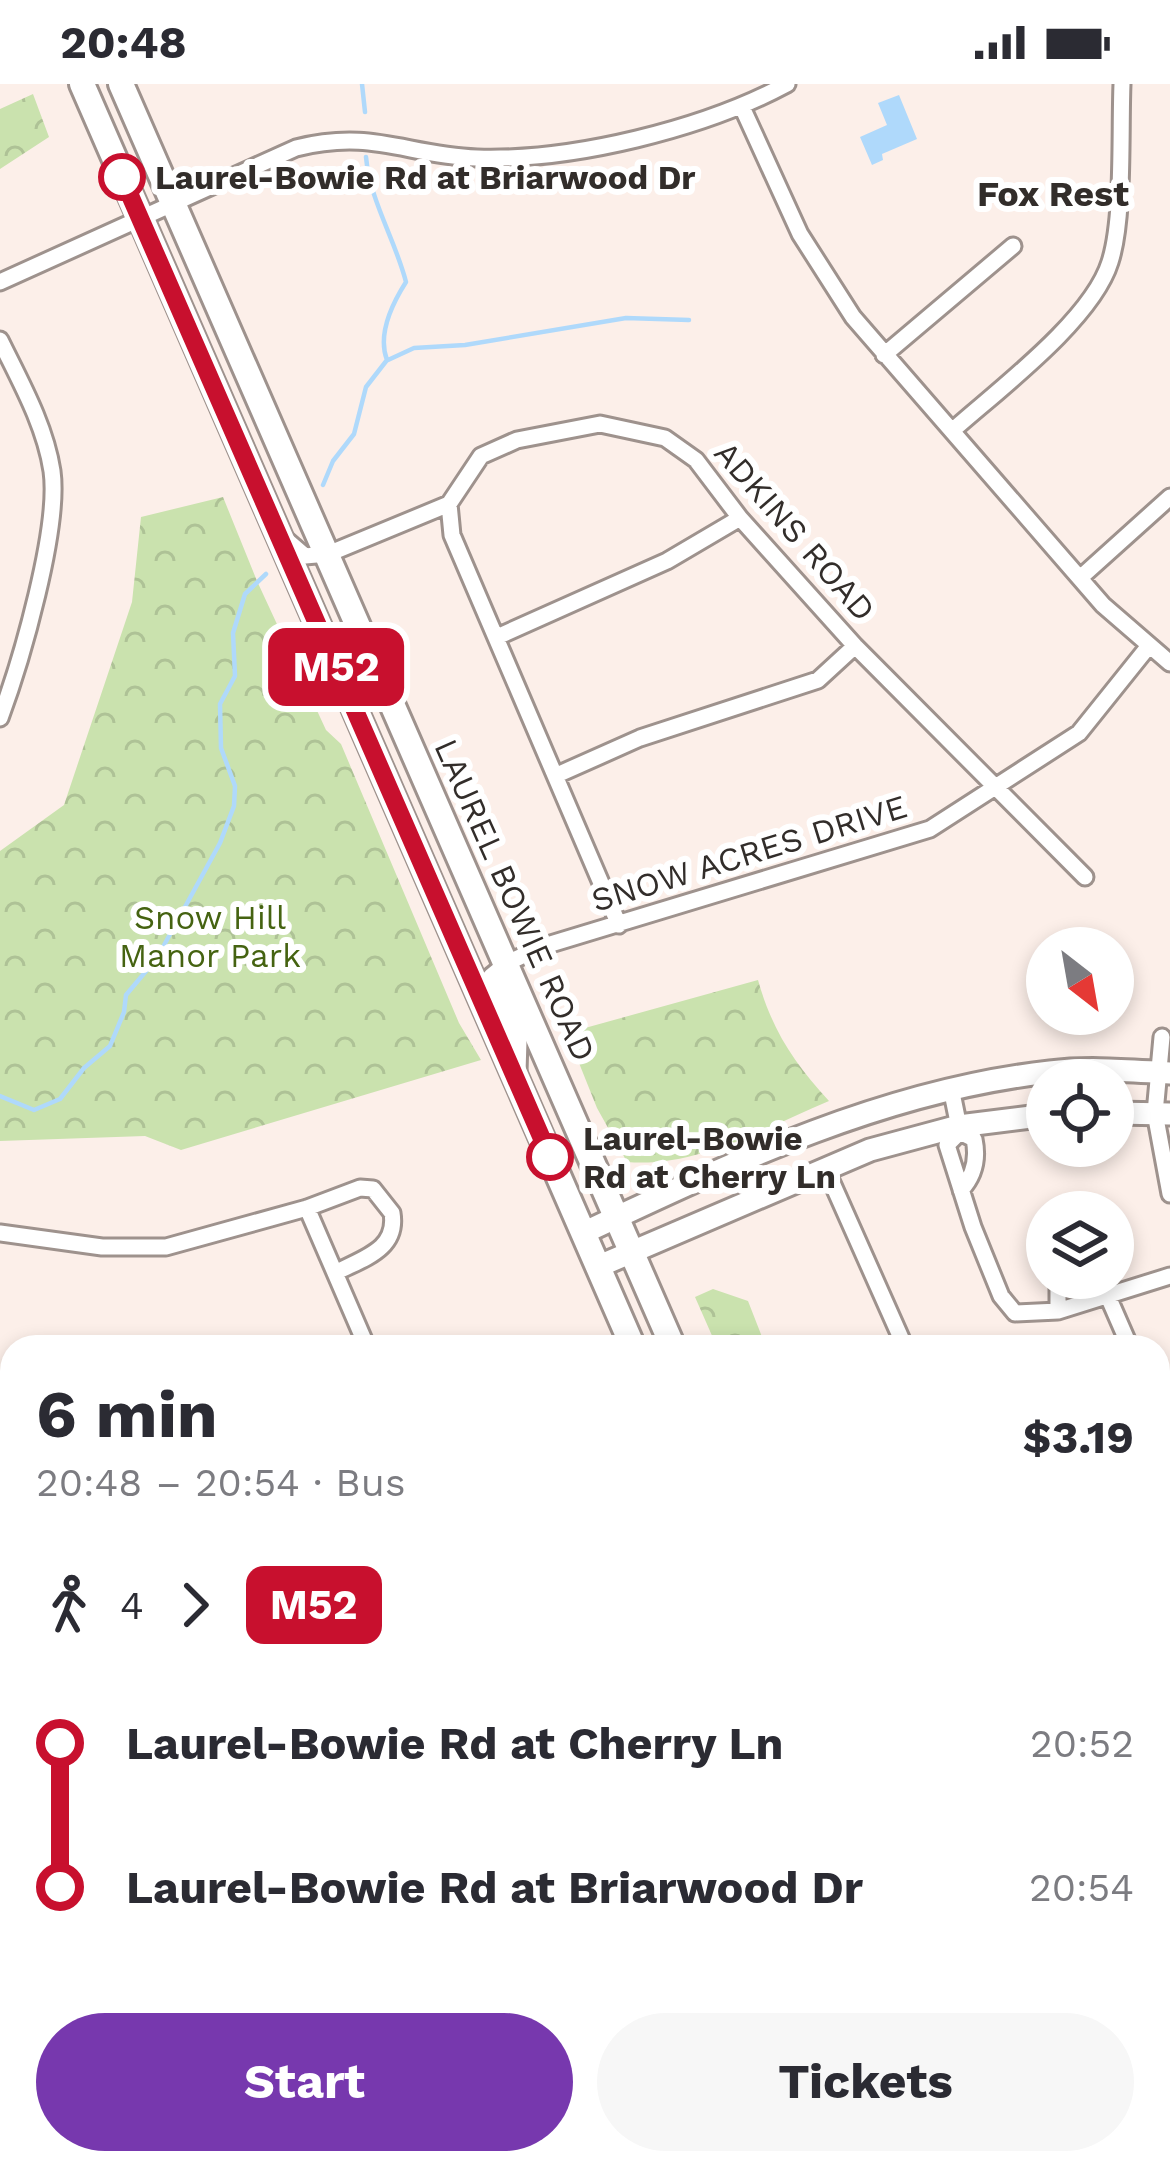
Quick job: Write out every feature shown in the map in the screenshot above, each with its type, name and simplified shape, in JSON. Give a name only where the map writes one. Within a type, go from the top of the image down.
[{"type":"main road","points":[[82,84],[628,1335]]},
{"type":"main road","name":"LAUREL BOWIE ROAD","points":[[122,84],[668,1335]]},
{"type":"main road","points":[[583,1233],[850,1117],[951,1088],[1052,1072],[1164,1073]]},
{"type":"main road","points":[[597,1267],[893,1142],[1026,1118]]},
{"type":"street","points":[[0,282],[257,164],[318,143],[364,139],[461,157],[565,151],[669,131],[742,107],[787,84]]},
{"type":"street","points":[[952,431],[1065,327],[1104,278],[1115,237],[1122,84]]},
{"type":"street","points":[[742,107],[812,257],[884,355],[1080,578],[1170,663]]},
{"type":"street","points":[[884,355],[1013,246]]},
{"type":"street","points":[[0,340],[41,433],[54,499],[37,585],[0,718]]},
{"type":"street","name":"ADKINS ROAD","points":[[448,504],[481,456],[542,432],[600,424],[640,430],[686,450],[855,646],[1085,878]]},
{"type":"street","points":[[1080,578],[1170,497]]},
{"type":"street","points":[[276,531],[305,556],[328,554],[448,504],[452,535],[619,925]]},
{"type":"street","points":[[497,637],[667,561],[740,518]]},
{"type":"street","points":[[557,775],[640,738],[818,680],[855,646]]},
{"type":"street","name":"SNOW ACRES DRIVE","points":[[507,963],[544,946],[921,833],[1079,733],[1148,646]]},
{"type":"street","points":[[507,963],[491,976],[519,1040],[518,1081]]},
{"type":"street","points":[[1162,1037],[1170,1194]]},
{"type":"street","points":[[951,1088],[960,1129],[974,1139],[977,1150],[961,1190]]},
{"type":"street","points":[[960,1129],[947,1145],[1006,1305],[1022,1314],[1058,1311],[1097,1299]]},
{"type":"street","points":[[825,1168],[900,1335]]},
{"type":"street","points":[[0,1234],[154,1249],[368,1188],[383,1197],[394,1227],[387,1244],[337,1272]]},
{"type":"street","points":[[307,1208],[362,1335]]},
{"type":"street","points":[[1134,1287],[1170,1276]]},
{"type":"street","points":[[1058,1299],[1058,1311]]},
{"type":"street","points":[[1108,1299],[1125,1335]]},
{"type":"green space","points":[[33,94],[49,137],[0,169],[0,109]]},
{"type":"green space","name":"Snow Hill Manor Park","points":[[223,497],[326,730],[341,744],[459,1023],[481,1060],[181,1150],[145,1136],[0,1141],[0,851],[64,805],[132,602],[141,517]]},
{"type":"green space","points":[[758,980],[786,1045],[829,1101],[705,1152],[679,1159],[627,1162],[597,1108],[567,1033]]},
{"type":"green space","points":[[713,1289],[748,1301],[761,1335],[712,1335],[695,1297]]},
{"type":"water","points":[[899,95],[917,139],[882,154],[883,160],[872,165],[860,137],[887,125],[878,103]]},
{"type":"waterway","points":[[362,84],[365,112]]},
{"type":"waterway","points":[[323,485],[333,461],[354,434],[366,387],[387,360],[385,330],[406,282],[372,189],[366,157]]},
{"type":"waterway","points":[[388,360],[414,348],[465,345],[626,318],[689,320]]},
{"type":"waterway","points":[[0,1096],[34,1110],[60,1099],[84,1068],[110,1046],[126,995],[157,958],[220,843],[234,806],[235,786],[221,748],[220,704],[235,676],[233,633],[245,594],[266,574]]},
{"type":"bus line","name":"M52","points":[[122,177],[550,1157]]},
{"type":"place","name":"Laurel-Bowie Rd at Briarwood Dr","points":[[122,177]]},
{"type":"place","name":"Laurel-Bowie Rd at Cherry Ln","points":[[550,1157]]},
{"type":"district","name":"Fox Rest","points":[[1053,194]]}]
